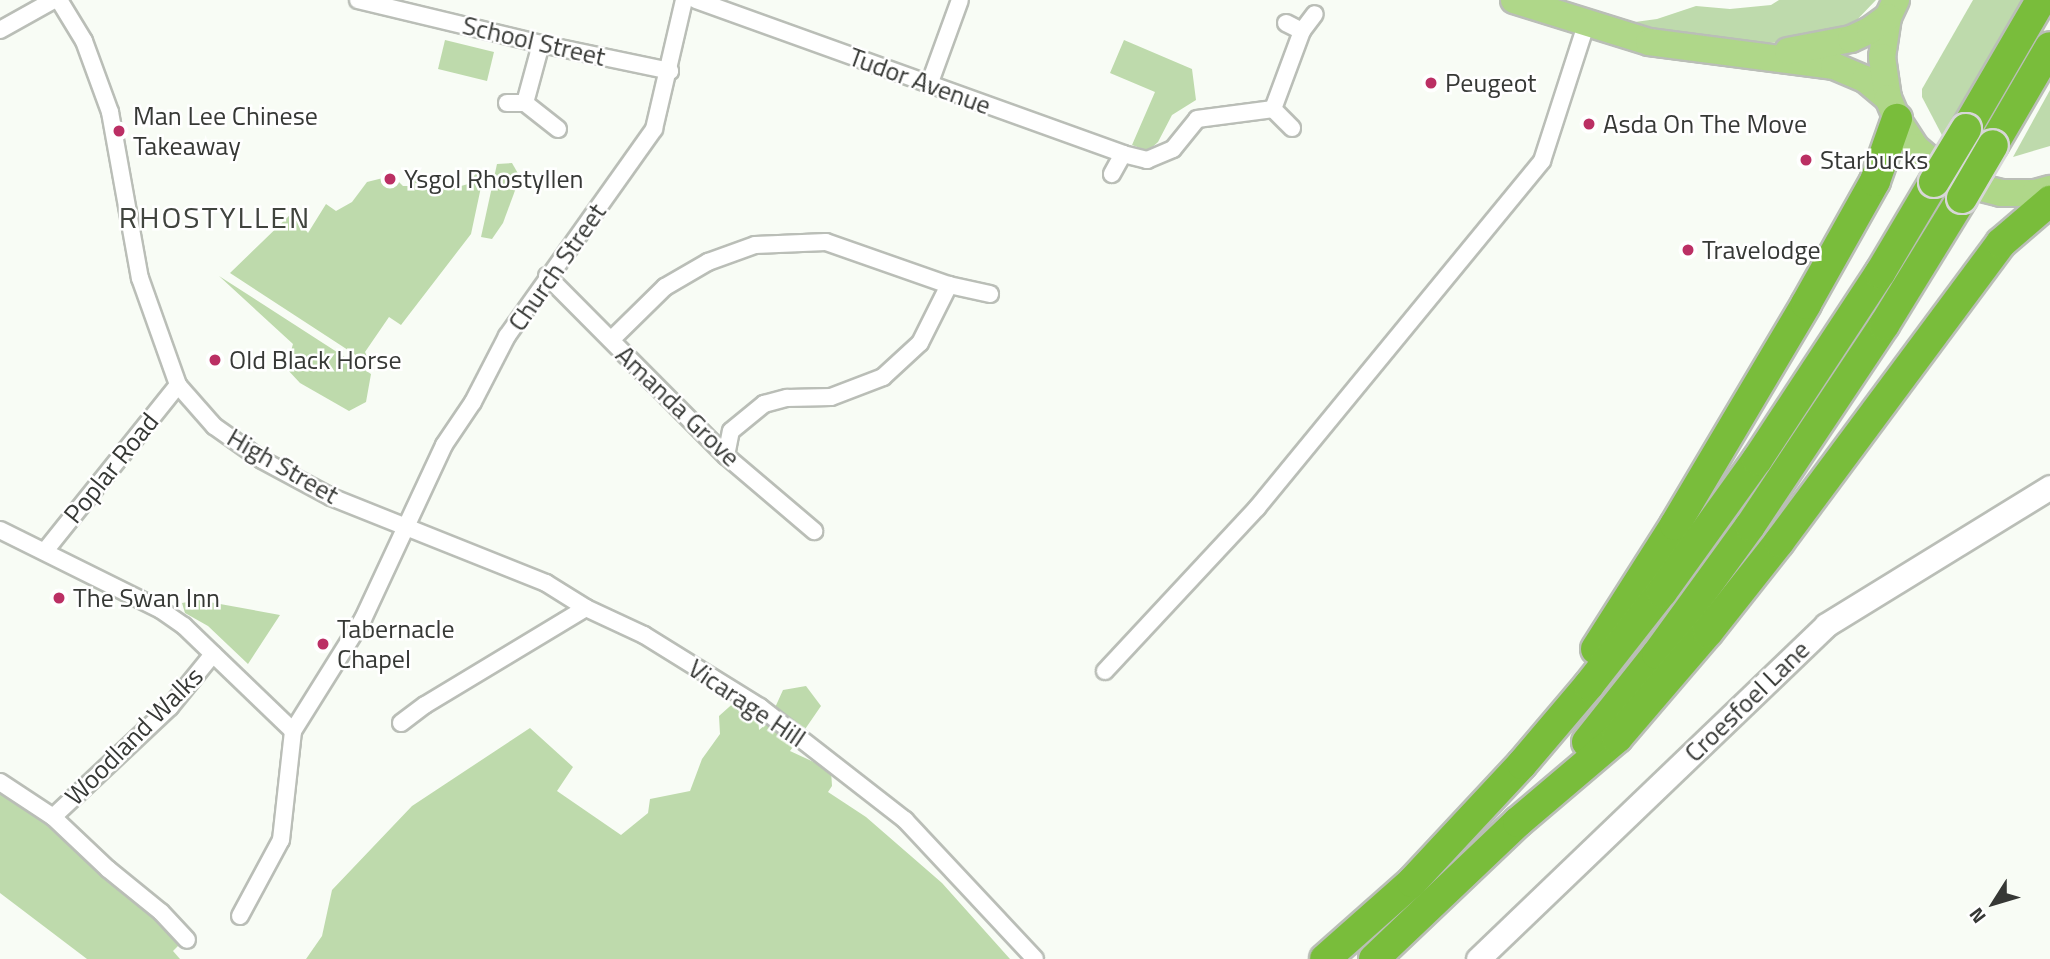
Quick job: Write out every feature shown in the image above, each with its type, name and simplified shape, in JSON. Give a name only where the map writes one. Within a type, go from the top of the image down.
[{"type":"highway","points":[[1325,959],[1412,882],[1522,764],[1662,592],[1757,460],[1872,284],[2040,0]]},
{"type":"highway","points":[[1518,822],[1601,725],[1711,581],[1811,437],[1962,198],[2050,47]]},
{"type":"highway","points":[[1522,764],[1675,524],[1806,304],[1875,181],[1893,109]]},
{"type":"highway","points":[[1374,959],[1518,822],[1617,738],[1708,632],[2001,243],[2050,201]]},
{"type":"main road","points":[[1514,0],[1586,25],[1649,42],[1755,55],[1849,71],[1893,109],[1924,154],[1940,169],[1969,185],[2001,193],[2035,193],[2050,189]]},
{"type":"main road","points":[[1755,55],[1841,42],[1870,30],[1892,8]]},
{"type":"main road","points":[[1892,8],[1882,57],[1893,109]]},
{"type":"main road","name":"Croesfoel Lane","points":[[1478,959],[1826,625],[2050,487]]},
{"type":"street","points":[[0,30],[57,0],[84,41],[110,112],[140,278],[178,385]]},
{"type":"street","name":"School Street","points":[[358,0],[541,44],[670,71]]},
{"type":"street","name":"Church Street","points":[[293,731],[363,619],[444,445],[473,402],[507,336],[547,276],[654,129],[670,71],[684,0]]},
{"type":"street","name":"Tudor Avenue","points":[[696,0],[1123,154],[1147,160],[1172,149],[1197,119],[1273,109]]},
{"type":"street","points":[[929,85],[960,0]]},
{"type":"street","points":[[1292,128],[1273,109],[1302,31],[1314,14]]},
{"type":"street","points":[[1286,23],[1302,31]]},
{"type":"street","points":[[1105,671],[1257,508],[1542,161],[1586,25]]},
{"type":"street","points":[[525,103],[541,44]]},
{"type":"street","points":[[507,103],[525,103],[558,129]]},
{"type":"street","points":[[1112,174],[1123,154]]},
{"type":"street","points":[[611,341],[665,287],[708,262],[755,246],[826,242],[949,285],[990,294]]},
{"type":"street","name":"Amanda Grove","points":[[547,276],[726,456],[814,531]]},
{"type":"street","points":[[726,456],[731,431],[764,404],[787,398],[831,397],[883,377],[920,343],[949,285]]},
{"type":"street","name":"High Street","points":[[178,385],[214,426],[262,460],[331,497],[405,526]]},
{"type":"street","name":"Poplar Road","points":[[45,551],[178,385]]},
{"type":"street","name":"Vicarage Hill","points":[[405,526],[547,583],[586,608],[644,635],[761,707],[905,820],[1035,959]]},
{"type":"street","points":[[0,530],[161,610],[184,626],[293,731],[281,839],[240,916]]},
{"type":"street","points":[[401,723],[425,705],[586,608]]},
{"type":"street","name":"Woodland Walks","points":[[53,817],[170,707],[213,654]]},
{"type":"street","name":"Woodland Walks","points":[[0,782],[53,817],[99,861],[161,912],[187,940]]},
{"type":"green space","points":[[1779,0],[1876,0],[1852,25],[1798,42],[1733,44],[1686,39],[1590,14],[1635,22],[1657,19],[1696,6],[1730,9],[1771,5]]},
{"type":"green space","points":[[1973,0],[2022,0],[1944,139],[1922,97],[1922,89]]},
{"type":"green space","points":[[445,40],[494,52],[487,81],[438,69]]},
{"type":"green space","points":[[1124,40],[1192,69],[1196,100],[1172,115],[1158,142],[1148,151],[1132,145],[1155,92],[1110,73]]},
{"type":"green space","points":[[2050,90],[2050,146],[2013,157]]},
{"type":"green space","points":[[512,163],[520,177],[503,223],[492,239],[481,237],[497,164]]},
{"type":"green space","points":[[477,172],[484,173],[471,234],[401,325],[389,317],[365,352],[371,365],[230,273],[292,213],[308,233],[326,204],[336,211],[352,202],[367,182],[387,177],[397,180],[403,186],[411,186],[415,179],[454,188],[468,184]]},
{"type":"green space","points":[[219,276],[371,374],[366,402],[349,411],[300,383],[286,368],[293,344]]},
{"type":"green space","points":[[198,600],[280,615],[248,664],[208,626],[185,613],[182,603]]},
{"type":"green space","points":[[806,686],[821,706],[790,751],[831,770],[832,786],[828,792],[866,817],[942,883],[1010,959],[306,959],[322,936],[332,890],[412,806],[530,728],[573,767],[557,791],[621,835],[648,813],[650,799],[690,791],[702,759],[720,734],[719,716],[738,699],[758,716],[759,730],[768,723],[783,690]]},
{"type":"green space","points":[[0,787],[159,918],[181,943],[173,951],[180,959],[87,959],[0,893]]},
{"type":"place","name":"Peugeot","points":[[1431,83]]},
{"type":"place","name":"Asda On The Move","points":[[1589,124]]},
{"type":"place","name":"Man Lee Chinese Takeaway","points":[[119,131]]},
{"type":"place","name":"Starbucks","points":[[1806,160]]},
{"type":"place","name":"Ysgol Rhostyllen","points":[[390,179]]},
{"type":"place","name":"Travelodge","points":[[1688,250]]},
{"type":"place","name":"Old Black Horse","points":[[215,360]]},
{"type":"place","name":"The Swan Inn","points":[[59,598]]},
{"type":"place","name":"Tabernacle Chapel","points":[[323,644]]},
{"type":"district","name":"RHOSTYLLEN","points":[[215,217]]}]
